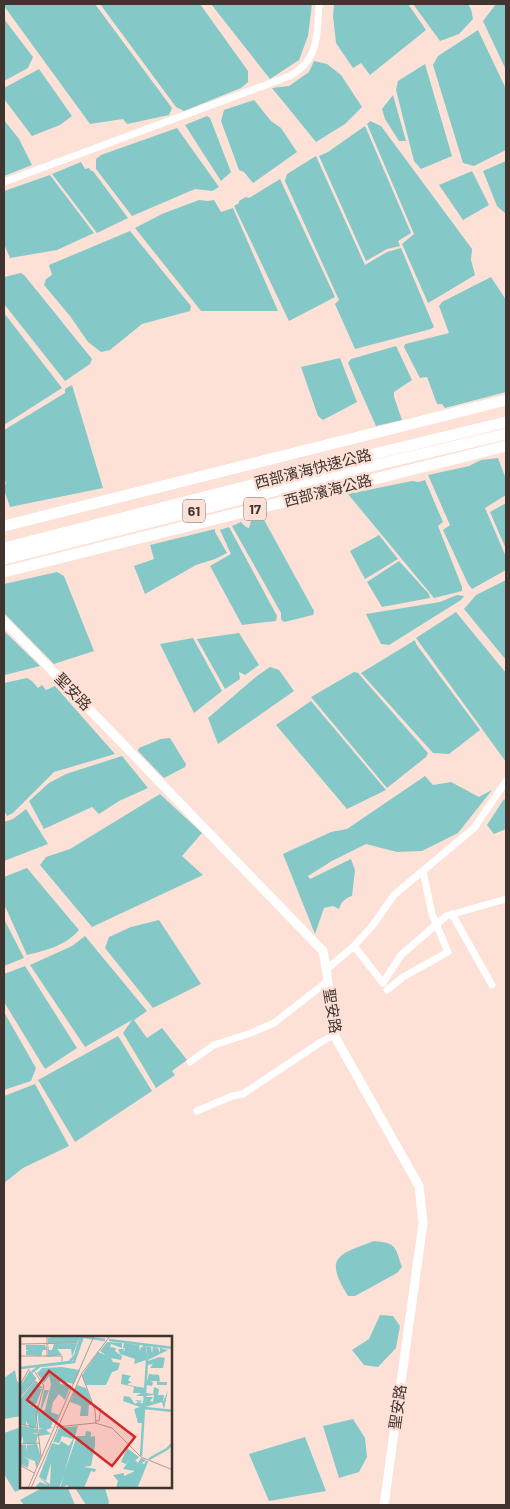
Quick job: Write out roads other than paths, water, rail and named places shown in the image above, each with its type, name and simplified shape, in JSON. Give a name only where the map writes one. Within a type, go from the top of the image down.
[{"type":"main road","points":[[4,526],[506,400]]},
{"type":"main road","name":"西部濱海快速公路","points":[[4,559],[506,422]]},
{"type":"main road","name":"西部濱海快速公路","points":[[4,548],[383,457],[506,434]]},
{"type":"main road","name":"西部濱海公路","points":[[4,572],[506,446]]},
{"type":"street","points":[[4,182],[281,79],[302,69],[311,56],[316,40],[319,4]]},
{"type":"street","name":"聖安路","points":[[4,621],[322,951],[327,969],[330,1012],[334,1035],[419,1186],[423,1223],[384,1505]]},
{"type":"street","points":[[327,969],[354,946],[373,926],[394,896],[474,828],[506,781]]},
{"type":"street","points":[[387,990],[403,977],[448,952],[436,925],[423,871]]},
{"type":"street","points":[[354,946],[383,983],[400,955],[446,916],[506,899]]},
{"type":"street","points":[[452,914],[492,985]]},
{"type":"street","points":[[190,1062],[214,1045],[252,1034],[274,1023],[328,981]]},
{"type":"street","points":[[197,1111],[232,1096],[243,1094],[334,1035]]},
{"type":"water","points":[[4,4],[95,4],[172,108],[169,115],[127,124],[123,119],[90,124]]},
{"type":"water","points":[[100,4],[200,4],[248,71],[248,82],[241,88],[184,111],[176,107]]},
{"type":"water","points":[[211,4],[312,4],[308,36],[299,60],[270,79]]},
{"type":"water","points":[[334,4],[408,4],[426,30],[370,75],[361,63],[353,68],[336,43],[333,16]]},
{"type":"water","points":[[413,4],[468,4],[473,19],[459,34],[440,41]]},
{"type":"water","points":[[496,4],[506,4],[506,70],[483,21]]},
{"type":"water","points":[[4,19],[33,57],[28,68],[4,81]]},
{"type":"water","points":[[478,30],[506,89],[506,150],[474,166],[463,163],[433,65],[438,56]]},
{"type":"water","points":[[314,61],[327,64],[341,75],[362,107],[345,124],[316,142],[272,88],[289,86],[309,72]]},
{"type":"water","points":[[425,64],[452,156],[421,169],[414,161],[396,90],[398,81]]},
{"type":"water","points":[[39,69],[72,116],[60,125],[32,136],[4,99],[4,88]]},
{"type":"water","points":[[393,95],[406,141],[399,141],[385,119],[382,109]]},
{"type":"water","points":[[254,100],[271,121],[281,128],[297,152],[253,183],[244,172],[239,170],[221,121],[224,110]]},
{"type":"water","points":[[207,116],[210,118],[231,172],[221,181],[185,125]]},
{"type":"water","points":[[4,120],[19,139],[32,165],[4,176]]},
{"type":"water","points":[[370,121],[381,126],[472,249],[471,260],[475,275],[428,303],[402,244],[414,234],[367,124]]},
{"type":"water","points":[[365,126],[411,233],[398,241],[400,246],[387,249],[366,261],[319,156],[328,152]]},
{"type":"water","points":[[177,128],[219,187],[212,191],[195,189],[132,216],[96,169],[96,159],[101,155]]},
{"type":"water","points":[[316,156],[365,265],[387,252],[401,248],[434,327],[355,349],[335,304],[339,300],[285,181],[287,174]]},
{"type":"water","points":[[506,161],[506,214],[497,206],[483,171]]},
{"type":"water","points":[[81,162],[85,169],[89,168],[93,171],[128,218],[97,233],[52,174]]},
{"type":"water","points":[[472,171],[489,205],[463,220],[439,185]]},
{"type":"water","points":[[50,175],[94,233],[57,250],[10,258],[4,244],[4,191]]},
{"type":"water","points":[[280,179],[335,297],[289,321],[234,206],[239,201],[246,197],[249,198]]},
{"type":"water","points":[[199,200],[214,200],[221,212],[233,208],[278,311],[201,311],[135,228],[162,214]]},
{"type":"water","points":[[130,231],[191,306],[190,311],[142,324],[110,350],[101,352],[88,342],[70,316],[44,285],[46,279],[52,275],[49,265]]},
{"type":"water","points":[[21,273],[92,359],[90,364],[65,381],[4,304],[4,277]]},
{"type":"water","points":[[491,277],[506,300],[506,392],[445,408],[442,404],[437,404],[427,377],[420,378],[404,347],[405,344],[449,333],[439,306],[442,302]]},
{"type":"water","points":[[4,313],[62,388],[4,425]]},
{"type":"water","points":[[396,346],[412,380],[394,392],[402,420],[376,426],[348,363],[351,359]]},
{"type":"water","points":[[340,358],[357,402],[323,420],[318,416],[301,367]]},
{"type":"water","points":[[72,385],[103,488],[10,507],[4,490],[4,485],[6,484],[4,477],[4,430],[65,393],[65,389]]},
{"type":"water","points":[[498,458],[506,479],[506,495],[485,508],[506,557],[506,570],[472,589],[443,530],[450,525],[428,475],[469,466],[481,460]]},
{"type":"water","points":[[425,480],[443,522],[438,526],[462,587],[462,591],[434,598],[348,494]]},
{"type":"water","points":[[506,503],[506,549],[490,512]]},
{"type":"water","points":[[263,518],[314,611],[313,615],[284,622],[281,619],[281,613],[232,526],[241,522],[249,528],[251,521]]},
{"type":"water","points":[[229,527],[277,616],[276,621],[242,625],[210,566],[231,554],[220,530]]},
{"type":"water","points":[[215,529],[227,553],[196,565],[145,594],[134,566],[154,559],[150,545]]},
{"type":"water","points":[[379,535],[398,559],[365,579],[350,551]]},
{"type":"water","points":[[399,561],[429,594],[430,598],[382,607],[367,582]]},
{"type":"water","points":[[57,572],[64,576],[94,651],[54,664],[4,613],[4,584]]},
{"type":"water","points":[[506,580],[506,660],[464,609],[476,595]]},
{"type":"water","points":[[457,595],[464,596],[461,600],[389,645],[381,644],[366,614],[440,602]]},
{"type":"water","points":[[456,612],[506,673],[506,762],[416,638]]},
{"type":"water","points":[[4,631],[40,666],[5,675]]},
{"type":"water","points":[[239,633],[259,665],[245,675],[239,672],[240,679],[225,689],[197,639]]},
{"type":"water","points":[[193,638],[222,691],[194,713],[160,644]]},
{"type":"water","points":[[415,640],[416,644],[480,730],[449,754],[433,753],[361,673]]},
{"type":"water","points":[[270,667],[279,670],[294,691],[218,744],[208,718]]},
{"type":"water","points":[[354,672],[358,673],[428,753],[426,757],[387,788],[311,697]]},
{"type":"water","points":[[27,678],[38,688],[42,685],[46,690],[55,686],[115,754],[54,772],[13,813],[7,816],[4,810],[4,683]]},
{"type":"water","points":[[311,701],[386,790],[347,809],[276,725]]},
{"type":"water","points":[[170,738],[186,764],[185,767],[164,778],[138,751],[139,748],[161,739]]},
{"type":"water","points":[[122,756],[148,788],[119,801],[99,814],[92,807],[44,829],[29,801],[49,783],[66,774]]},
{"type":"water","points":[[425,776],[433,785],[451,782],[479,797],[492,790],[458,833],[422,851],[397,852],[366,844],[332,861],[308,876],[310,879],[351,859],[355,870],[352,896],[341,904],[339,909],[333,906],[324,908],[315,934],[283,854],[331,832],[347,829]]},
{"type":"water","points":[[160,794],[202,833],[182,856],[203,875],[92,927],[40,865],[46,857],[70,849]]},
{"type":"water","points":[[504,799],[506,801],[506,829],[494,834],[487,825]]},
{"type":"water","points":[[26,809],[48,844],[4,861],[4,822],[13,819]]},
{"type":"water","points":[[27,868],[79,930],[62,944],[27,955],[4,904],[4,877]]},
{"type":"water","points":[[4,919],[24,958],[4,966]]},
{"type":"water","points":[[159,920],[201,984],[153,1008],[105,948],[109,937],[131,927]]},
{"type":"water","points":[[85,936],[147,1011],[134,1020],[147,1038],[162,1028],[187,1060],[172,1071],[175,1075],[156,1088],[123,1033],[132,1020],[85,1047],[30,965],[72,946]]},
{"type":"water","points":[[25,966],[77,1048],[45,1069],[4,1002],[4,974]]},
{"type":"water","points":[[4,1012],[36,1068],[31,1081],[4,1090]]},
{"type":"water","points":[[118,1036],[152,1091],[75,1142],[38,1080]]},
{"type":"water","points":[[35,1084],[69,1146],[23,1168],[4,1183],[4,1096]]},
{"type":"water","points":[[374,1241],[387,1243],[394,1247],[402,1267],[397,1273],[355,1296],[348,1296],[337,1273],[336,1265],[338,1259],[351,1250]]},
{"type":"water","points":[[380,1315],[393,1316],[400,1326],[396,1348],[378,1367],[364,1365],[352,1350],[369,1339]]},
{"type":"water","points":[[15,1370],[17,1381],[20,1384],[20,1416],[4,1419],[4,1378]]},
{"type":"water","points":[[353,1419],[365,1438],[367,1457],[359,1472],[339,1478],[323,1426]]},
{"type":"water","points":[[20,1427],[20,1489],[22,1489],[15,1492],[4,1474],[4,1433]]},
{"type":"water","points":[[305,1437],[326,1491],[269,1501],[249,1454]]},
{"type":"water","points":[[40,1489],[68,1489],[75,1505],[24,1505],[20,1500]]},
{"type":"water","points":[[76,1489],[105,1489],[108,1505],[86,1505]]}]
